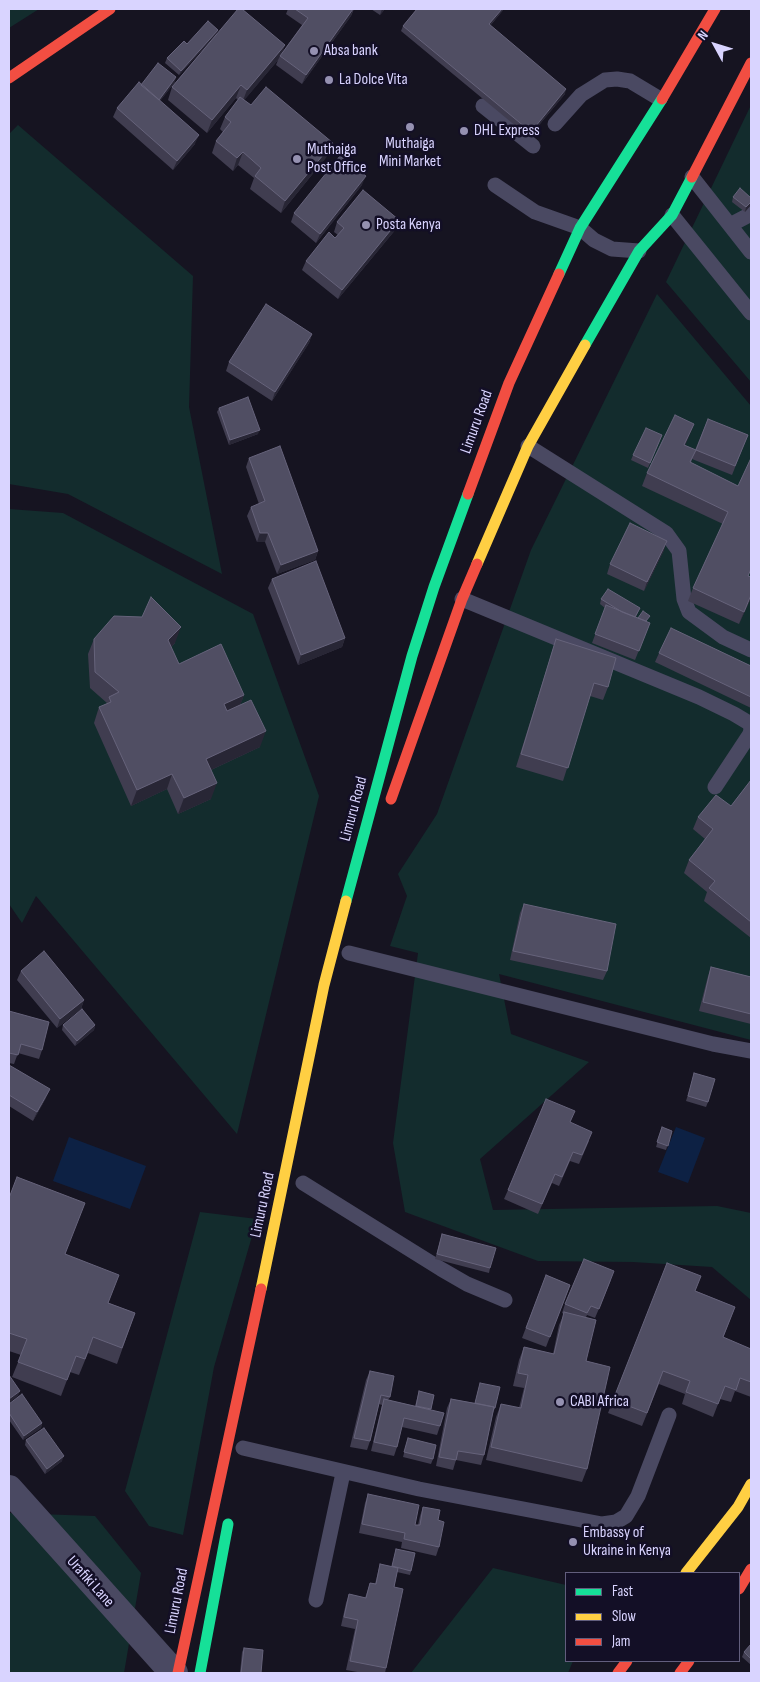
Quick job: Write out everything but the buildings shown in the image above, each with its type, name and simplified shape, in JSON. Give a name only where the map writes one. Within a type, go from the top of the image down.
[{"type":"main road","points":[[9,78],[110,9]]},
{"type":"main road","name":"Limuru Road","points":[[176,1673],[280,1205],[324,986],[412,656],[434,587],[508,383],[580,228],[660,99],[691,53],[715,9]]},
{"type":"main road","name":"Limuru Road","points":[[388,807],[462,598],[528,446],[639,250],[672,215],[751,63]]},
{"type":"main road","points":[[687,1572],[738,1507],[751,1484]]},
{"type":"main road","points":[[200,1673],[230,1510]]},
{"type":"main road","points":[[740,1587],[751,1569]]},
{"type":"main road","points":[[618,1673],[626,1662]]},
{"type":"main road","points":[[680,1673],[689,1662]]},
{"type":"street","name":"Urafiki Lane","points":[[9,1489],[176,1673]]},
{"type":"lane","points":[[555,124],[581,94],[605,80],[630,81],[660,99]]},
{"type":"lane","points":[[483,106],[533,146]]},
{"type":"lane","points":[[692,177],[751,252]]},
{"type":"lane","points":[[495,185],[535,212],[580,228],[594,240],[612,249],[639,250]]},
{"type":"lane","points":[[730,224],[751,214]]},
{"type":"lane","points":[[672,215],[751,313]]},
{"type":"lane","points":[[528,446],[666,533],[679,551],[684,599],[690,612],[723,637],[751,650]]},
{"type":"lane","points":[[462,598],[699,697],[749,723],[751,728],[750,734],[715,787]]},
{"type":"lane","points":[[349,953],[713,1044],[751,1051]]},
{"type":"lane","points":[[303,1183],[441,1269],[467,1284],[505,1300]]},
{"type":"lane","points":[[243,1448],[343,1473],[602,1524],[616,1522],[626,1516],[638,1496],[669,1415]]},
{"type":"lane","points":[[316,1600],[343,1473]]},
{"type":"green space","points":[[9,9],[39,9],[9,28]]},
{"type":"green space","points":[[751,105],[751,382],[666,282]]},
{"type":"green space","points":[[18,125],[193,276],[189,407],[222,574],[68,494],[9,484],[9,134]]},
{"type":"green space","points":[[657,294],[751,406],[751,1040],[499,974],[511,1034],[589,1062],[480,1159],[493,1210],[717,1206],[751,1213],[751,1300],[712,1267],[633,1262],[538,1261],[405,1212],[393,1143],[418,953],[390,946],[407,896],[398,874],[437,814],[531,550]]},
{"type":"green space","points":[[9,509],[63,513],[253,614],[319,796],[237,1134],[36,896],[22,923],[9,904]]},
{"type":"green space","points":[[200,1212],[257,1219],[214,1367],[183,1535],[149,1526],[125,1491]]},
{"type":"green space","points":[[9,1513],[95,1516],[141,1573],[124,1673],[9,1673]]},
{"type":"green space","points":[[493,1568],[565,1585],[565,1662],[573,1662],[568,1673],[411,1673]]},
{"type":"water","points":[[676,1127],[705,1138],[688,1183],[658,1172]]},
{"type":"water","points":[[69,1137],[146,1166],[130,1209],[53,1181]]},
{"type":"traffic: fast","points":[[559,274],[580,228],[662,99]]},
{"type":"traffic: fast","points":[[585,345],[639,251],[672,215],[692,177]]},
{"type":"traffic: fast","points":[[346,901],[412,656],[434,587],[468,494]]},
{"type":"traffic: fast","points":[[200,1673],[228,1524]]},
{"type":"traffic: slow","points":[[477,564],[528,446],[585,345]]},
{"type":"traffic: slow","points":[[261,1289],[324,985],[346,901]]},
{"type":"traffic: slow","points":[[687,1572],[738,1507],[751,1484]]},
{"type":"traffic: jam","points":[[9,78],[110,9]]},
{"type":"traffic: jam","points":[[662,99],[715,9]]},
{"type":"traffic: jam","points":[[692,177],[751,63]]},
{"type":"traffic: jam","points":[[468,494],[509,383],[559,274]]},
{"type":"traffic: jam","points":[[391,799],[462,599],[477,564]]},
{"type":"traffic: jam","points":[[178,1673],[261,1289]]},
{"type":"traffic: jam","points":[[740,1587],[751,1569]]},
{"type":"traffic: jam","points":[[618,1673],[626,1662]]},
{"type":"traffic: jam","points":[[680,1673],[688,1662]]},
{"type":"place","name":"Absa bank","points":[[314,51]]},
{"type":"place","name":"La Dolce Vita","points":[[329,80]]},
{"type":"place","name":"Muthaiga Mini Market","points":[[410,127]]},
{"type":"place","name":"DHL Express","points":[[464,131]]},
{"type":"place","name":"Muthaiga Post Office","points":[[297,159]]},
{"type":"place","name":"Posta Kenya","points":[[366,225]]},
{"type":"place","name":"CABI Africa","points":[[560,1402]]},
{"type":"place","name":"Embassy of Ukraine in Kenya","points":[[573,1542]]}]
